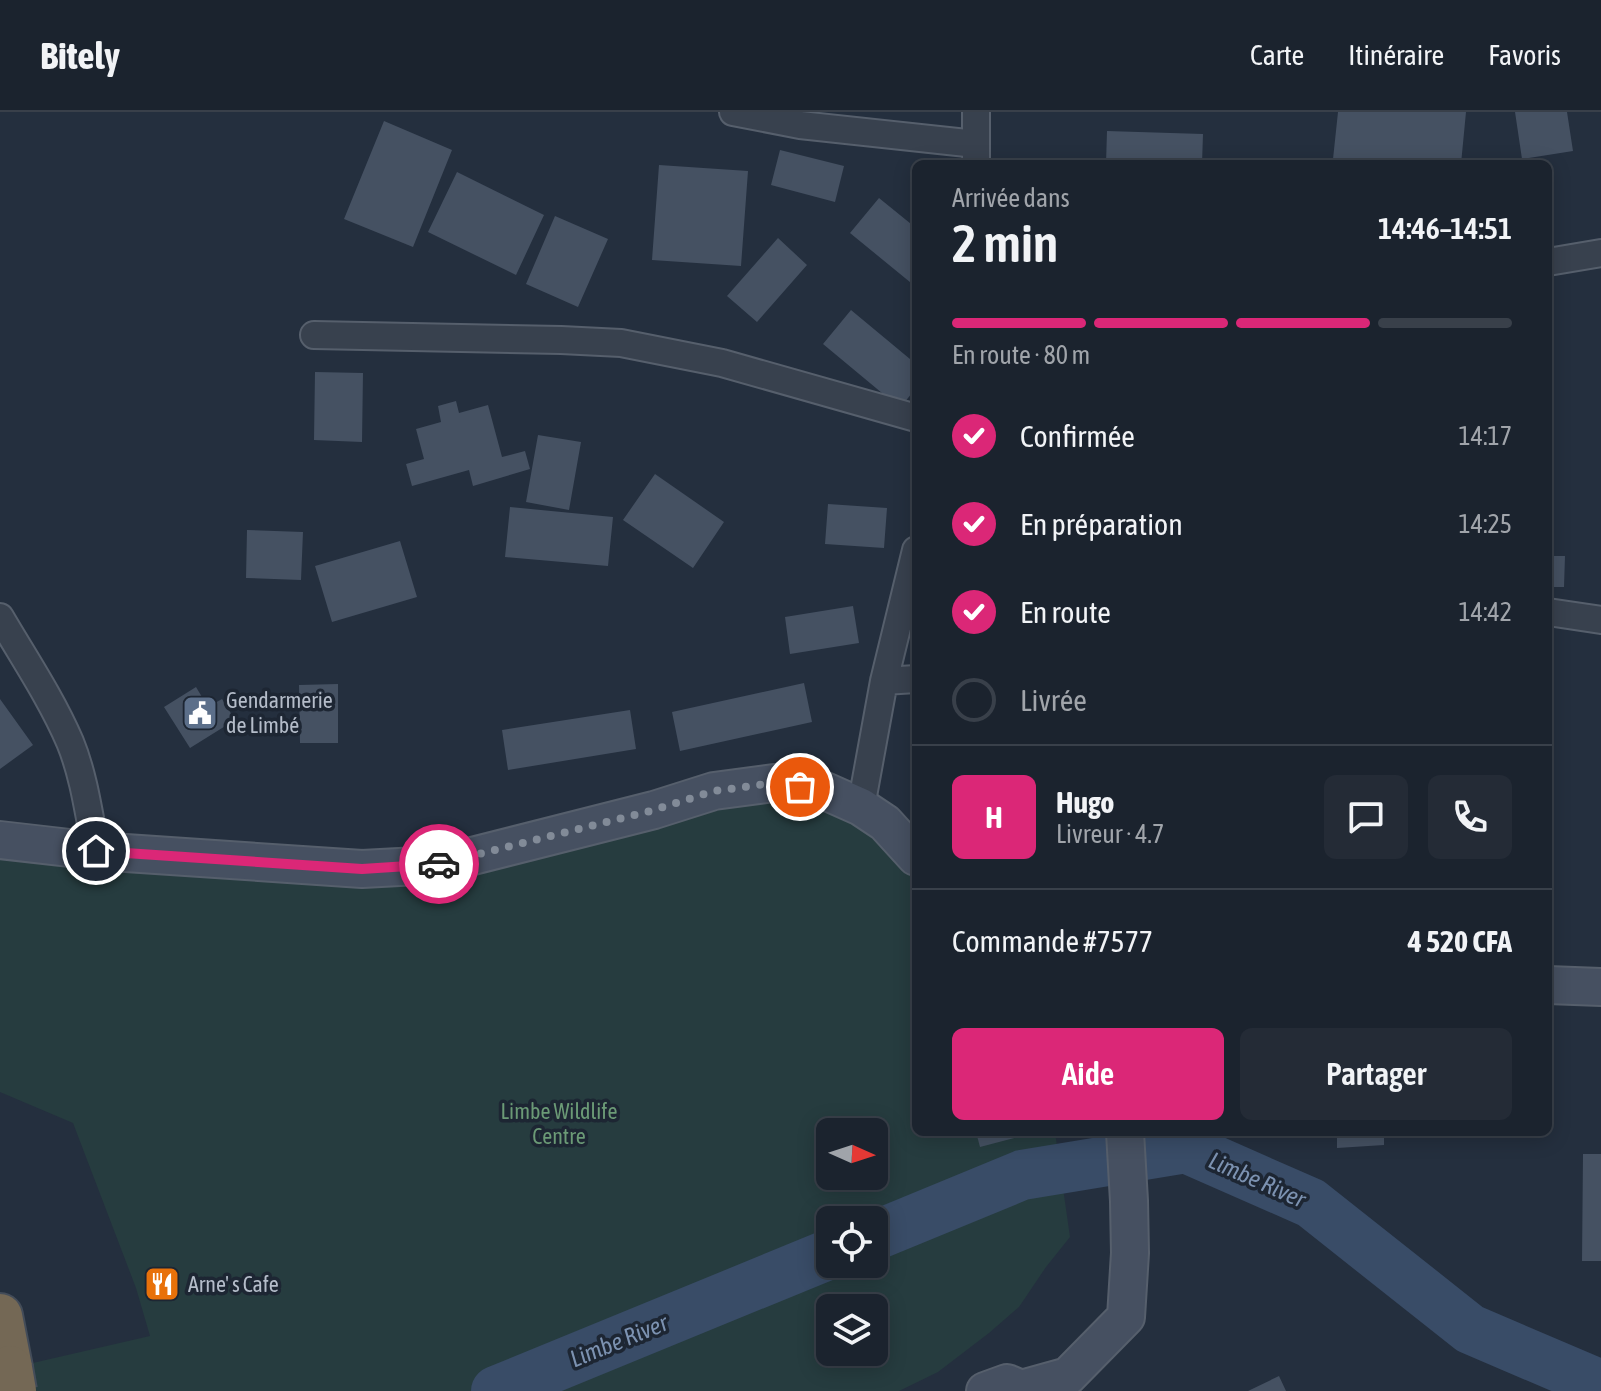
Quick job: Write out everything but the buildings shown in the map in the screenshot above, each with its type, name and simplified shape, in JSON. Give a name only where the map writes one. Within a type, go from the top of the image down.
[{"type":"highway","points":[[0,1316],[12,1380]]},
{"type":"street","points":[[733,112],[976,154],[976,112]]},
{"type":"street","points":[[1552,261],[1601,253]]},
{"type":"street","points":[[314,335],[621,343],[722,363],[912,417]]},
{"type":"street","points":[[861,807],[884,681],[912,566]]},
{"type":"street","points":[[1552,613],[1601,620]]},
{"type":"street","points":[[0,617],[71,743],[84,788],[96,851]]},
{"type":"street","points":[[884,681],[912,679]]},
{"type":"street","points":[[0,840],[96,851],[362,869],[437,865],[654,810],[714,791],[774,783],[825,791],[861,807],[885,823],[912,853]]},
{"type":"street","points":[[1552,985],[1601,987]]},
{"type":"street","points":[[1001,1388],[1021,1389],[1068,1376],[1126,1317],[1130,1253],[1125,1136]]},
{"type":"green space","name":"Limbe Wildlife Centre","points":[[771,787],[888,837],[912,872],[912,1136],[1056,1136],[1070,1237],[1019,1307],[938,1372],[899,1391],[0,1391],[11,1368],[150,1336],[136,1288],[73,1123],[0,1092],[0,860],[89,857],[392,882]]},
{"type":"waterway","name":"Limbe River","points":[[888,1230],[1022,1175],[1186,1148],[1311,1203],[1470,1329],[1601,1385]]},
{"type":"waterway","name":"Limbe River","points":[[496,1391],[816,1260]]},
{"type":"way so far","points":[[439,864],[541,840],[714,791],[774,783],[800,787]]},
{"type":"place","name":"Gendarmerie de Limbé","points":[[200,713]]},
{"type":"place","name":"Arne' s Cafe","points":[[162,1284]]},
{"type":"route","points":[[96,851],[362,869],[439,864]]}]
